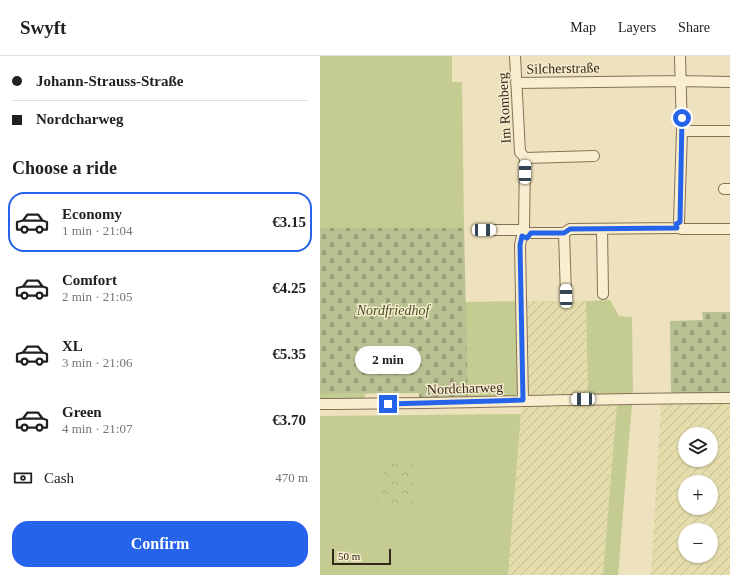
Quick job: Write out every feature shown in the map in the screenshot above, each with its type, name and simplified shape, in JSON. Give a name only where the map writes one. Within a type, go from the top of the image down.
[{"type":"street","name":"Im Romberg","points":[[515,56],[520,152],[525,158],[524,232],[520,245],[523,400]]},
{"type":"street","points":[[679,226],[682,131],[680,56]]},
{"type":"street","name":"Silcherstraße","points":[[516,83],[680,81],[730,82]]},
{"type":"street","points":[[682,131],[730,131]]},
{"type":"street","points":[[525,158],[594,156]]},
{"type":"street","points":[[484,230],[564,233],[570,229],[679,226],[730,230]]},
{"type":"street","points":[[602,229],[603,294]]},
{"type":"street","points":[[564,233],[566,296]]},
{"type":"street","name":"Nordcharweg","points":[[320,404],[730,398]]},
{"type":"shaded area","points":[[523,301],[586,301],[588,396],[535,398],[529,395],[527,392]]},
{"type":"shaded area","points":[[617,403],[603,575],[508,575],[522,405]]},
{"type":"shaded area","points":[[661,403],[730,403],[730,575],[651,575]]},
{"type":"green space","points":[[320,56],[452,56],[452,82],[462,82],[464,228],[320,228]]},
{"type":"green space","name":"Nordfriedhof","points":[[320,228],[464,228],[468,399],[419,400],[419,393],[320,394]]},
{"type":"green space","points":[[610,300],[619,316],[632,317],[633,395],[588,396],[586,301]]},
{"type":"green space","points":[[517,301],[518,392],[515,396],[510,398],[468,399],[465,302]]},
{"type":"green space","points":[[702,312],[730,312],[730,394],[671,393],[670,321],[703,320]]},
{"type":"green space","points":[[320,394],[365,394],[365,401],[320,402]]},
{"type":"green space","points":[[617,403],[632,403],[618,575],[603,575]]},
{"type":"green space","points":[[521,414],[508,575],[320,575],[320,416]]},
{"type":"green space","points":[[391,460],[412,462],[415,467],[413,505],[377,502],[376,495],[382,495],[384,467]]},
{"type":"route","points":[[388,404],[523,400],[520,245],[522,236],[527,238],[531,233],[564,233],[570,229],[677,228],[676,224],[680,222],[682,118]]}]
